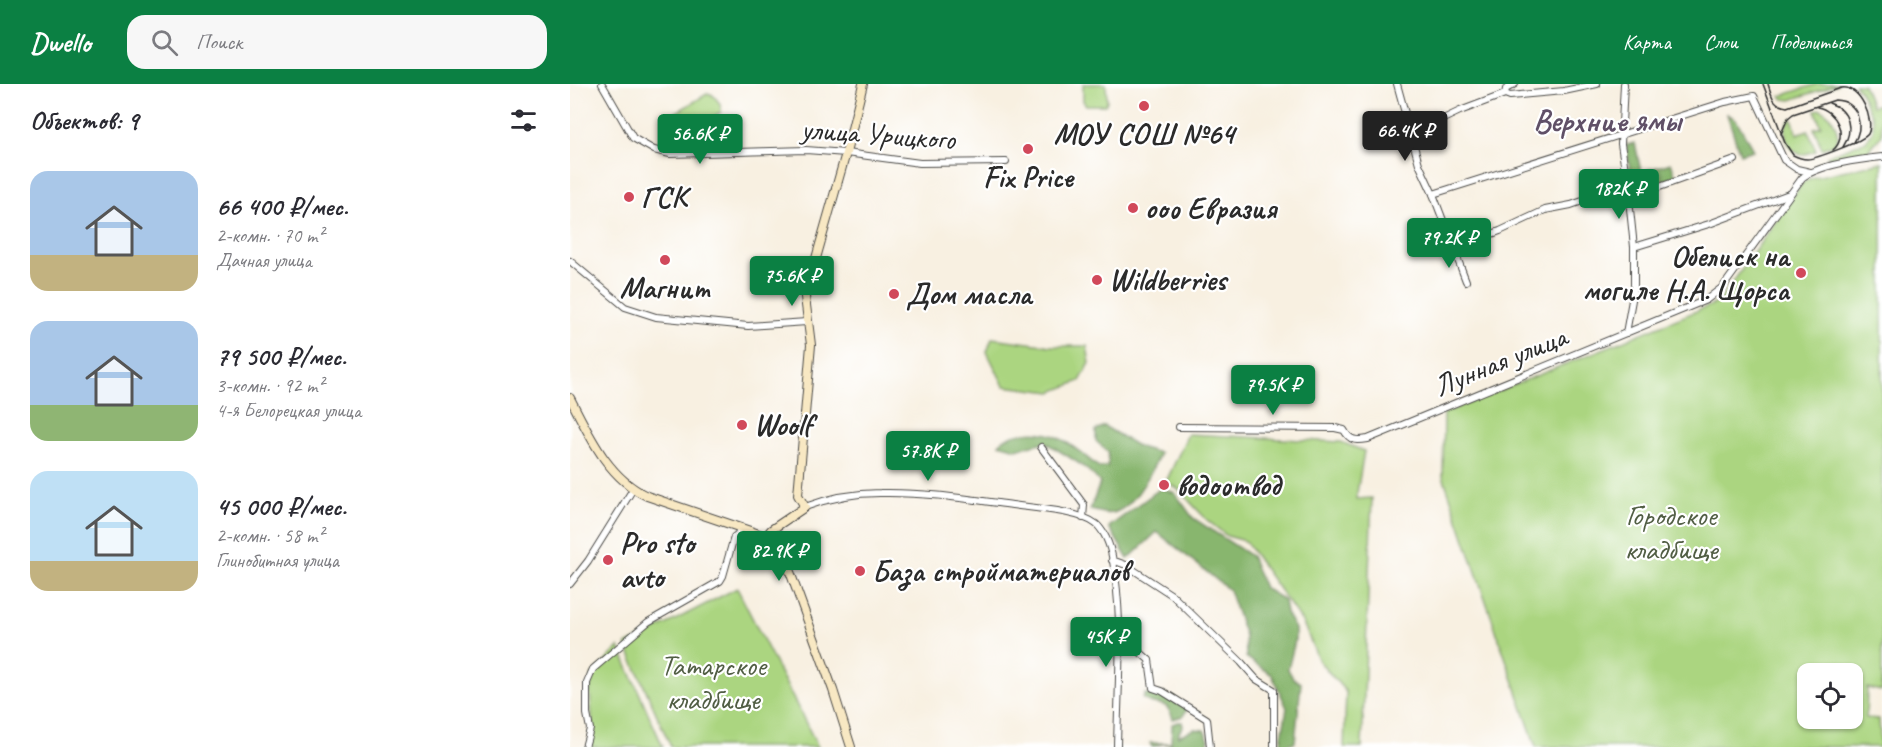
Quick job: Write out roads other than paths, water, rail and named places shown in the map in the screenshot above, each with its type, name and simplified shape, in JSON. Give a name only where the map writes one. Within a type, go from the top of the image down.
[{"type":"main road","points":[[765,537],[771,530],[805,507],[798,495],[811,345],[805,297],[863,84]]},
{"type":"main road","points":[[570,398],[613,472],[633,489],[657,500],[740,527],[774,543],[789,569],[851,747]]},
{"type":"street","name":"улица Урицкого","points":[[602,84],[633,138],[654,150],[670,154],[806,150],[920,163],[1006,162]]},
{"type":"street","points":[[1397,84],[1419,164],[1433,194],[1466,281]]},
{"type":"street","points":[[1505,94],[1506,89],[1515,84]]},
{"type":"street","points":[[1405,119],[1436,123],[1505,94],[1510,96],[1564,91],[1597,84]]},
{"type":"street","points":[[1624,84],[1621,136],[1634,247],[1634,289],[1626,333]]},
{"type":"street","points":[[1433,194],[1725,102],[1754,96],[1784,160],[1797,169],[1810,172],[1866,158],[1882,157]]},
{"type":"street","points":[[1454,248],[1500,231],[1545,210],[1572,205],[1620,188],[1640,194],[1735,160]]},
{"type":"street","name":"Лунная улица","points":[[1179,427],[1335,428],[1344,430],[1348,438],[1355,441],[1368,440],[1706,300],[1723,287],[1802,178],[1810,172]]},
{"type":"street","points":[[1634,247],[1709,224],[1791,193]]},
{"type":"street","points":[[570,261],[625,307],[656,317],[748,326],[807,322]]},
{"type":"street","points":[[1041,447],[1084,504],[1083,518]]},
{"type":"street","points":[[570,584],[588,561],[633,489]]},
{"type":"street","points":[[805,507],[825,499],[879,493],[914,494],[978,499],[1056,510],[1095,523],[1109,543],[1117,588],[1117,747]]},
{"type":"street","points":[[585,747],[590,729],[587,714],[587,683],[593,669],[648,622],[720,581],[734,537],[738,534],[740,527]]},
{"type":"street","points":[[1113,560],[1126,565],[1172,595],[1256,679],[1274,690],[1274,747]]},
{"type":"street","points":[[1118,633],[1149,660],[1153,688],[1162,691],[1207,719],[1210,747]]},
{"type":"tram line","points":[[1763,84],[1785,143],[1795,156],[1807,159],[1820,156],[1849,145],[1868,134],[1870,128],[1868,113],[1860,97],[1848,88],[1841,88],[1787,107],[1776,102],[1768,84]]},
{"type":"tram line","points":[[1781,134],[1788,118],[1793,114],[1835,100],[1843,101],[1850,105],[1858,116],[1859,130],[1853,144]]},
{"type":"tram line","points":[[1829,103],[1842,110],[1848,121],[1848,134],[1843,147]]},
{"type":"tram line","points":[[1817,107],[1830,113],[1838,124],[1840,138],[1833,150]]},
{"type":"place","name":"МОУ СОШ №64","points":[[1144,106]]},
{"type":"place","name":"Fix Price","points":[[1028,149]]},
{"type":"place","name":"ГСК","points":[[629,197]]},
{"type":"place","name":"ооо Евразия","points":[[1133,208]]},
{"type":"place","name":"Магнит","points":[[665,260]]},
{"type":"place","name":"Обелиск на могиле Н.А. Щорса","points":[[1801,273]]},
{"type":"place","name":"Wildberries","points":[[1097,280]]},
{"type":"place","name":"Дом масла","points":[[894,294]]},
{"type":"place","name":"Woolf","points":[[742,425]]},
{"type":"place","name":"водоотвод","points":[[1164,485]]},
{"type":"place","name":"Pro sto avto","points":[[608,560]]},
{"type":"place","name":"База стройматериалов","points":[[860,571]]},
{"type":"district","name":"Верхние ямы","points":[[1607,120]]},
{"type":"park label","name":"Городское кладбище","points":[[1671,532]]},
{"type":"park label","name":"Татарское кладбище","points":[[713,682]]}]
